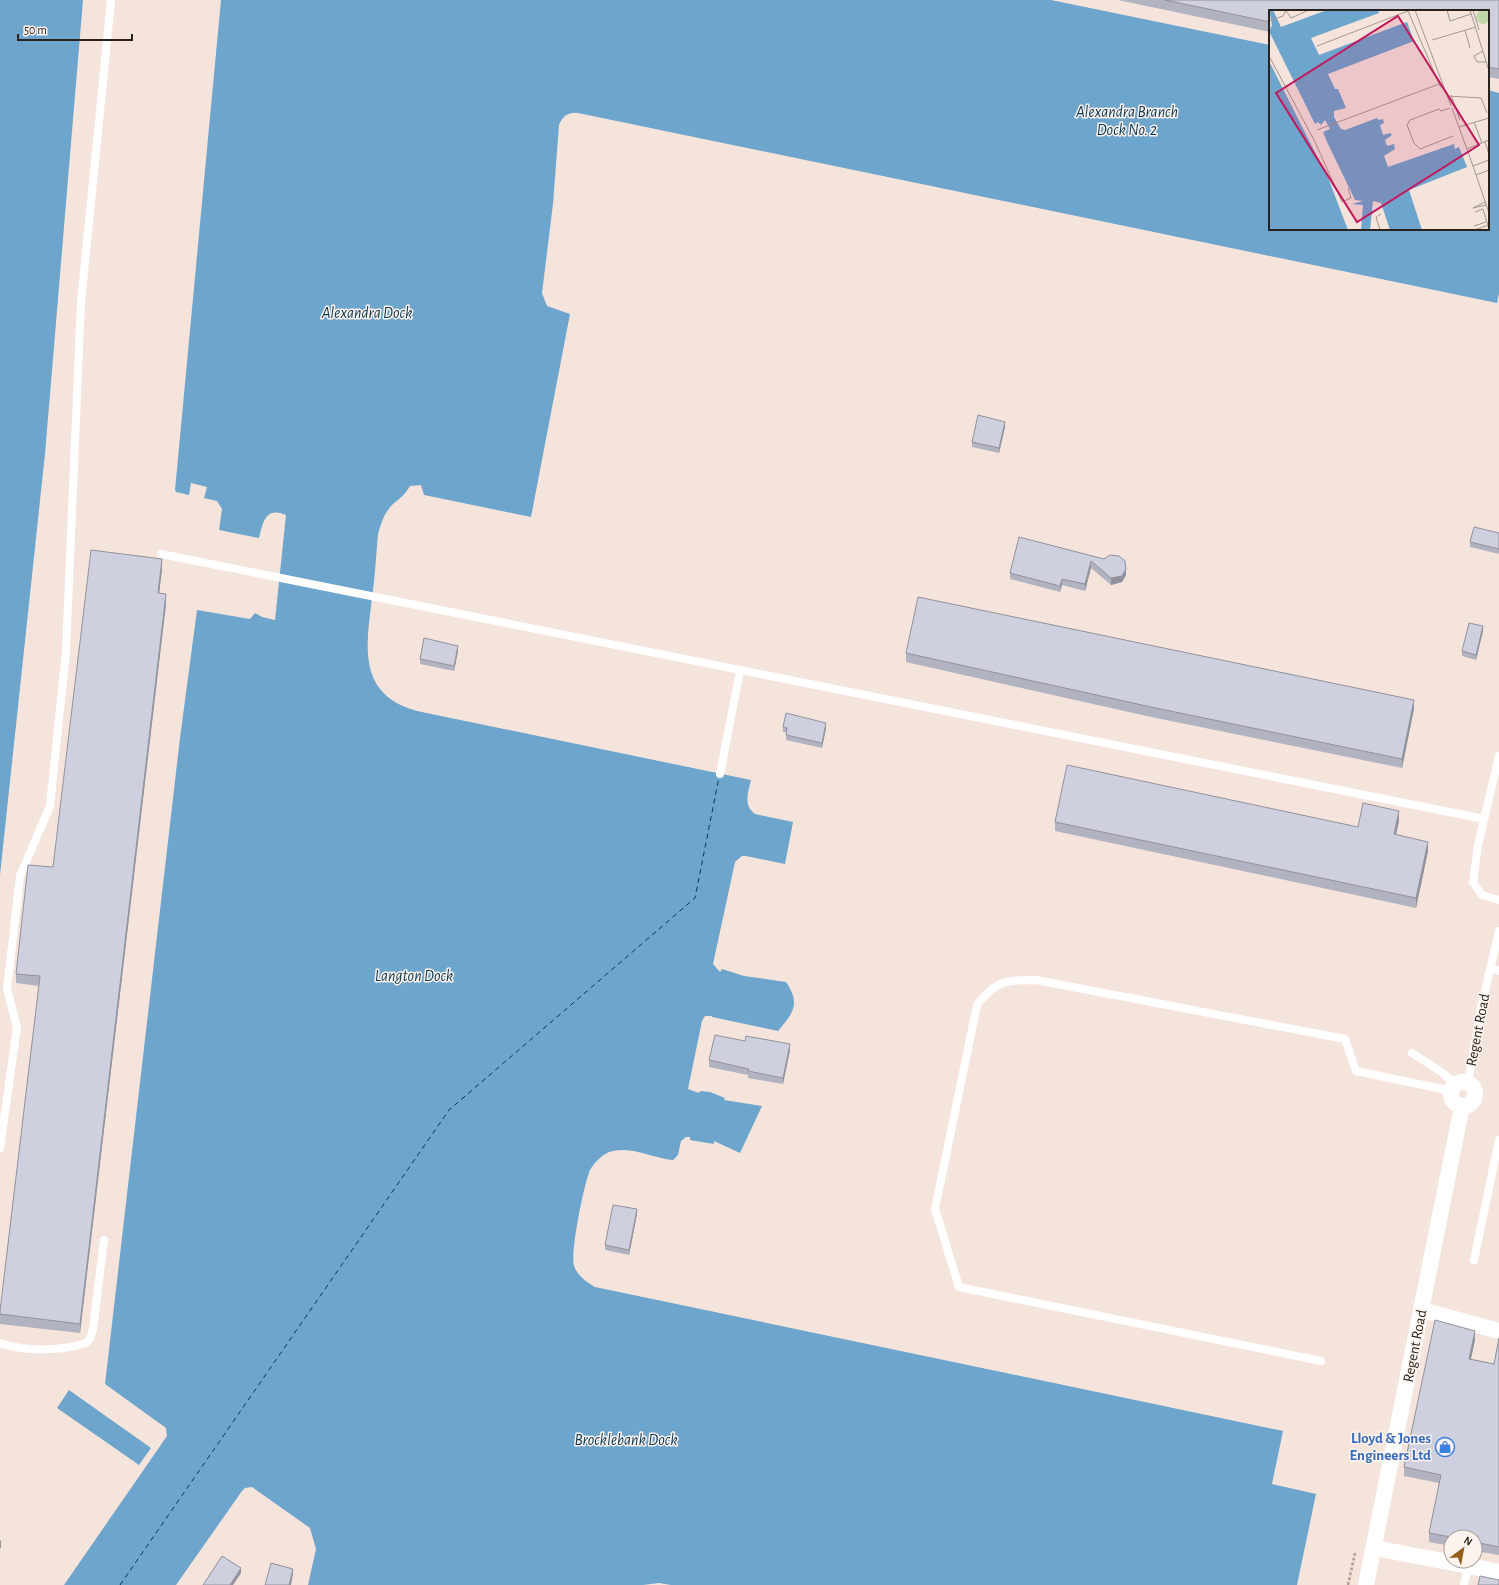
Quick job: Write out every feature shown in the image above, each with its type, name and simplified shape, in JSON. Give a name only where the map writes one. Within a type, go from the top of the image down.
[{"type":"street","points":[[1459,1086],[1473,1088],[1475,1095],[1469,1104],[1462,1106],[1453,1099],[1459,1086]]},
{"type":"street","name":"Regent Road","points":[[1366,1585],[1375,1548],[1462,1106]]},
{"type":"street","points":[[1422,1310],[1499,1331]]},
{"type":"street","points":[[1375,1548],[1443,1561]]},
{"type":"street","points":[[1483,1569],[1499,1572]]},
{"type":"lane","points":[[0,1148],[17,1027],[7,989],[20,876],[50,806],[66,651],[81,302],[111,0]]},
{"type":"lane","points":[[161,554],[429,606],[740,671],[1484,819]]},
{"type":"lane","points":[[720,774],[740,671]]},
{"type":"lane","points":[[1499,756],[1478,845],[1473,882],[1482,895],[1499,900]]},
{"type":"lane","name":"Regent Road","points":[[1459,1086],[1481,1008],[1495,970],[1499,931]]},
{"type":"lane","points":[[1321,1361],[959,1287],[936,1209],[977,1005],[988,990],[1008,980],[1042,981],[1345,1039],[1356,1071],[1459,1086]]},
{"type":"lane","points":[[1412,1053],[1443,1073],[1459,1086]]},
{"type":"lane","points":[[1474,1260],[1499,1140]]},
{"type":"lane","points":[[0,1343],[7,1346],[51,1350],[86,1343],[90,1339],[104,1240]]},
{"type":"lane","points":[[1464,1585],[1467,1569]]},
{"type":"path","points":[[1348,1585],[1355,1553]]},
{"type":"water","points":[[0,0],[83,0],[45,454],[0,875]]},
{"type":"water","points":[[221,0],[1051,0],[1269,45],[1269,230],[1489,230],[1489,90],[1499,93],[1499,293],[1497,303],[578,113],[569,114],[562,119],[559,125],[553,204],[542,293],[547,306],[570,314],[531,517],[424,495],[421,485],[410,486],[387,512],[378,534],[368,634],[368,651],[370,666],[375,681],[384,693],[398,704],[417,711],[751,780],[747,798],[749,807],[755,814],[793,822],[785,864],[746,856],[742,856],[735,862],[713,964],[720,972],[722,969],[744,976],[786,982],[793,996],[793,1008],[788,1019],[778,1031],[712,1016],[705,1016],[702,1021],[688,1089],[699,1093],[700,1091],[710,1092],[725,1098],[724,1100],[762,1106],[740,1153],[714,1141],[714,1144],[690,1140],[690,1137],[686,1137],[681,1141],[678,1155],[673,1160],[640,1152],[623,1150],[607,1153],[602,1156],[590,1170],[584,1189],[578,1218],[573,1259],[574,1266],[580,1276],[595,1287],[1283,1431],[1272,1484],[1316,1494],[1297,1585],[671,1585],[659,1583],[643,1585],[308,1585],[316,1549],[310,1528],[252,1487],[245,1488],[242,1491],[176,1585],[64,1585],[167,1436],[166,1428],[105,1384],[180,738],[197,610],[250,619],[255,613],[262,617],[275,620],[286,515],[279,513],[269,514],[264,522],[259,538],[219,530],[222,509],[217,501],[204,498],[207,487],[191,483],[189,495],[176,492]]},
{"type":"water","points":[[69,1390],[151,1448],[139,1465],[57,1408]]},
{"type":"building","points":[[1165,0],[1499,0],[1499,69],[1489,67],[1489,10],[1269,10],[1269,22]]},
{"type":"building","points":[[978,415],[1005,422],[999,448],[972,442]]},
{"type":"building","points":[[1474,527],[1499,533],[1499,549],[1470,542]]},
{"type":"building","points":[[1019,537],[1104,559],[1110,555],[1119,556],[1125,561],[1126,569],[1122,576],[1111,578],[1091,561],[1085,584],[1062,579],[1060,586],[1010,573]]},
{"type":"building","points":[[91,550],[162,559],[158,593],[166,594],[80,1324],[0,1314],[0,1311],[40,976],[16,974],[28,865],[53,867]]},
{"type":"building","points":[[918,597],[1414,700],[1402,759],[1151,707],[906,653]]},
{"type":"building","points":[[1469,623],[1483,626],[1476,655],[1462,651]]},
{"type":"building","points":[[424,638],[458,646],[454,666],[420,659]]},
{"type":"building","points":[[786,713],[826,723],[822,743],[786,735],[787,728],[783,727]]},
{"type":"building","points":[[1067,765],[1358,827],[1363,803],[1399,811],[1394,834],[1428,842],[1416,898],[1055,822]]},
{"type":"building","points":[[715,1035],[745,1041],[746,1036],[790,1044],[783,1078],[748,1071],[749,1069],[709,1060]]},
{"type":"building","points":[[613,1205],[637,1209],[629,1250],[605,1245]]},
{"type":"building","points":[[1435,1320],[1475,1331],[1469,1359],[1494,1364],[1499,1338],[1499,1547],[1483,1544],[1483,1529],[1443,1529],[1443,1536],[1429,1533],[1441,1475],[1404,1467]]},
{"type":"building","points":[[222,1556],[241,1568],[230,1585],[203,1585]]},
{"type":"building","points":[[271,1563],[293,1569],[289,1585],[265,1585]]},
{"type":"building","points":[[1480,1576],[1499,1580],[1499,1585],[1478,1585]]},
{"type":"ferry route","points":[[120,1585],[449,1110],[695,898],[719,777]]},
{"type":"place","name":"Lloyd & Jones Engineers Ltd","points":[[1445,1447]]},
{"type":"water label","name":"Alexandra Branch Dock No. 2","points":[[1127,121]]},
{"type":"water label","name":"Alexandra Dock","points":[[367,313]]},
{"type":"water label","name":"Langton Dock","points":[[414,976]]},
{"type":"water label","name":"Brocklebank Dock","points":[[626,1440]]}]
